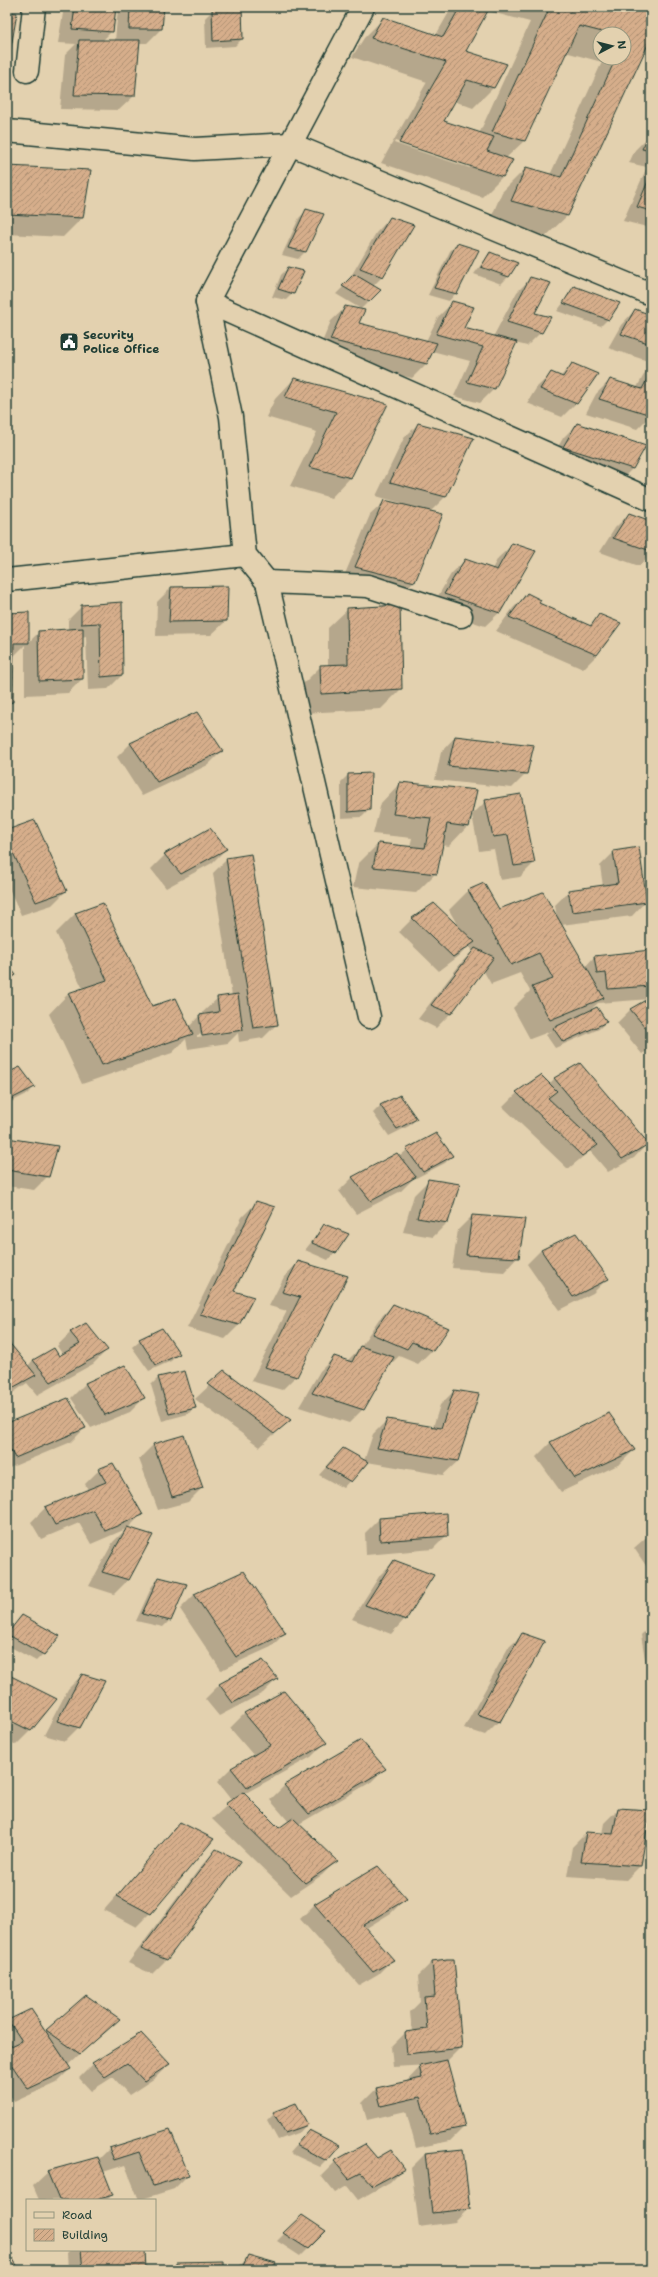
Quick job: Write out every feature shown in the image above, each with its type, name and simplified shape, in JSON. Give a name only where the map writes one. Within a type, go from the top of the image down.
[{"type":"street","points":[[27,71],[34,7]]},
{"type":"street","points":[[363,7],[208,302],[231,417],[245,555],[267,582],[369,1017]]},
{"type":"street","points":[[7,131],[195,149],[290,144],[651,294]]},
{"type":"street","points":[[208,302],[651,500]]},
{"type":"street","points":[[7,580],[245,555]]},
{"type":"street","points":[[267,582],[368,586],[461,616]]},
{"type":"building","points":[[75,7],[116,7],[113,32],[72,29]]},
{"type":"building","points":[[130,7],[164,7],[162,29],[129,29]]},
{"type":"building","points":[[242,7],[243,39],[213,41],[212,9]]},
{"type":"building","points":[[460,7],[490,7],[466,51],[507,64],[494,88],[467,80],[444,121],[494,137],[487,151],[513,160],[503,177],[399,143],[446,62],[371,38],[383,17],[443,37]]},
{"type":"building","points":[[550,7],[651,7],[651,38],[568,216],[511,201],[526,167],[561,177],[612,66],[632,66],[632,26],[592,26],[592,29],[579,26],[525,141],[492,132]]},
{"type":"building","points":[[7,12],[17,13],[7,71]]},
{"type":"building","points":[[79,40],[140,40],[135,96],[74,95]]},
{"type":"building","points":[[649,135],[651,135],[651,151],[642,149]]},
{"type":"building","points":[[7,166],[91,170],[83,218],[7,214]]},
{"type":"building","points":[[651,174],[651,211],[637,207]]},
{"type":"building","points":[[306,209],[324,214],[306,252],[288,248]]},
{"type":"building","points":[[390,217],[414,225],[383,277],[360,268]]},
{"type":"building","points":[[457,243],[479,250],[457,294],[434,288]]},
{"type":"building","points":[[490,252],[518,263],[509,277],[481,267]]},
{"type":"building","points":[[288,267],[304,271],[294,294],[278,289]]},
{"type":"building","points":[[354,274],[381,290],[369,302],[342,286]]},
{"type":"building","points":[[530,277],[551,283],[535,313],[551,317],[542,333],[507,322]]},
{"type":"building","points":[[574,286],[620,303],[609,320],[563,303]]},
{"type":"building","points":[[452,301],[474,307],[464,328],[517,342],[495,389],[467,382],[483,347],[436,334]]},
{"type":"building","points":[[345,306],[365,310],[359,323],[437,343],[427,364],[330,340]]},
{"type":"building","points":[[635,309],[651,315],[651,344],[621,334]]},
{"type":"building","points":[[572,363],[598,374],[577,404],[540,389],[551,372],[563,377]]},
{"type":"building","points":[[651,372],[651,415],[599,399],[610,379],[642,389]]},
{"type":"building","points":[[294,378],[388,404],[351,478],[309,467],[336,412],[285,397]]},
{"type":"building","points":[[418,423],[474,438],[446,497],[390,482]]},
{"type":"building","points":[[577,423],[646,446],[633,469],[563,447]]},
{"type":"building","points":[[384,500],[443,514],[415,582],[355,567]]},
{"type":"building","points":[[629,513],[651,521],[651,551],[613,538]]},
{"type":"building","points":[[512,543],[536,551],[500,613],[444,594],[465,559],[497,570]]},
{"type":"building","points":[[228,586],[227,621],[169,622],[171,587]]},
{"type":"building","points":[[527,593],[541,600],[539,603],[591,626],[599,614],[621,623],[597,655],[509,617]]},
{"type":"building","points":[[122,602],[123,675],[101,677],[100,623],[81,624],[81,605]]},
{"type":"building","points":[[400,605],[402,689],[321,694],[320,665],[348,664],[347,608]]},
{"type":"building","points":[[29,612],[29,643],[14,643],[13,702],[7,703],[7,613]]},
{"type":"building","points":[[83,628],[83,679],[39,681],[38,631]]},
{"type":"building","points":[[197,712],[223,751],[157,782],[130,743]]},
{"type":"building","points":[[455,736],[534,745],[527,774],[448,766]]},
{"type":"building","points":[[371,773],[370,810],[348,812],[348,774]]},
{"type":"building","points":[[400,782],[477,790],[469,827],[447,824],[437,874],[373,867],[378,843],[425,848],[431,818],[393,814]]},
{"type":"building","points":[[521,794],[535,863],[514,866],[508,835],[493,837],[485,800]]},
{"type":"building","points":[[35,820],[67,891],[36,902],[7,840],[7,830]]},
{"type":"building","points":[[210,828],[227,849],[181,874],[164,854]]},
{"type":"building","points":[[639,847],[647,902],[572,912],[568,890],[618,883],[613,851]]},
{"type":"building","points":[[251,854],[278,1025],[253,1028],[226,858]]},
{"type":"building","points":[[484,883],[499,909],[543,892],[604,998],[550,1020],[532,987],[553,979],[539,953],[511,965],[468,890]]},
{"type":"building","points":[[103,903],[152,1006],[176,998],[193,1034],[102,1065],[68,993],[107,980],[75,913]]},
{"type":"building","points":[[434,903],[475,942],[453,957],[412,918]]},
{"type":"building","points":[[475,948],[494,957],[451,1014],[431,1005]]},
{"type":"building","points":[[651,950],[651,986],[608,989],[606,973],[597,974],[594,956]]},
{"type":"building","points":[[7,964],[16,975],[7,981]]},
{"type":"building","points":[[238,994],[243,1030],[202,1036],[199,1015],[219,1012],[217,997]]},
{"type":"building","points":[[651,997],[651,1034],[630,1009]]},
{"type":"building","points":[[597,1007],[607,1022],[563,1042],[553,1028]]},
{"type":"building","points":[[580,1063],[649,1144],[622,1159],[554,1078]]},
{"type":"building","points":[[20,1067],[35,1087],[7,1101],[7,1073]]},
{"type":"building","points":[[541,1075],[557,1091],[548,1098],[598,1145],[582,1156],[516,1092]]},
{"type":"building","points":[[400,1095],[417,1119],[397,1129],[380,1105]]},
{"type":"building","points":[[436,1133],[453,1156],[423,1172],[406,1149]]},
{"type":"building","points":[[7,1138],[58,1146],[49,1177],[7,1170]]},
{"type":"building","points":[[397,1153],[416,1177],[371,1201],[352,1177]]},
{"type":"building","points":[[428,1179],[460,1184],[448,1223],[417,1218]]},
{"type":"building","points":[[256,1201],[275,1207],[234,1291],[254,1297],[239,1325],[200,1314]]},
{"type":"building","points":[[472,1215],[525,1219],[519,1258],[466,1255]]},
{"type":"building","points":[[324,1224],[349,1234],[336,1253],[312,1243]]},
{"type":"building","points":[[576,1233],[609,1279],[573,1297],[541,1250]]},
{"type":"building","points":[[298,1261],[348,1276],[297,1377],[265,1367],[300,1297],[282,1292]]},
{"type":"building","points":[[393,1304],[449,1328],[433,1351],[412,1342],[407,1349],[372,1334]]},
{"type":"building","points":[[86,1323],[108,1350],[51,1382],[33,1360],[54,1348],[59,1356],[80,1344],[70,1332]]},
{"type":"building","points":[[162,1328],[180,1354],[156,1365],[139,1339]]},
{"type":"building","points":[[7,1340],[36,1375],[12,1388],[7,1382]]},
{"type":"building","points":[[360,1346],[394,1357],[364,1410],[312,1393],[334,1356],[352,1362]]},
{"type":"building","points":[[125,1365],[145,1398],[105,1415],[85,1383]]},
{"type":"building","points":[[224,1370],[291,1420],[274,1434],[208,1384]]},
{"type":"building","points":[[185,1371],[196,1408],[169,1414],[158,1377]]},
{"type":"building","points":[[454,1390],[479,1394],[458,1461],[377,1448],[387,1419],[441,1428]]},
{"type":"building","points":[[68,1398],[86,1428],[15,1458],[7,1444],[7,1423]]},
{"type":"building","points":[[609,1413],[635,1450],[575,1478],[550,1442]]},
{"type":"building","points":[[184,1435],[203,1488],[172,1497],[153,1444]]},
{"type":"building","points":[[343,1448],[368,1462],[351,1482],[326,1467]]},
{"type":"building","points":[[113,1463],[143,1515],[105,1531],[93,1510],[55,1525],[45,1507],[106,1482],[98,1469]]},
{"type":"building","points":[[447,1513],[448,1536],[380,1541],[379,1518]]},
{"type":"building","points":[[127,1527],[153,1535],[129,1580],[102,1572]]},
{"type":"building","points":[[394,1560],[434,1575],[406,1620],[365,1605]]},
{"type":"building","points":[[244,1571],[286,1633],[236,1657],[194,1594]]},
{"type":"building","points":[[159,1577],[187,1584],[171,1621],[142,1614]]},
{"type":"building","points":[[22,1615],[60,1636],[44,1655],[7,1634]]},
{"type":"building","points":[[522,1633],[545,1641],[500,1722],[477,1714]]},
{"type":"building","points":[[263,1660],[278,1679],[233,1703],[219,1684]]},
{"type":"building","points":[[7,1674],[57,1699],[31,1731],[7,1719]]},
{"type":"building","points":[[82,1674],[105,1681],[80,1728],[57,1721]]},
{"type":"building","points":[[284,1691],[327,1743],[247,1788],[231,1768],[271,1745],[244,1713]]},
{"type":"building","points":[[361,1740],[386,1769],[309,1814],[284,1785]]},
{"type":"building","points":[[243,1792],[279,1828],[293,1818],[338,1861],[305,1883],[225,1804]]},
{"type":"building","points":[[618,1808],[650,1810],[641,1866],[581,1862],[586,1832],[613,1834]]},
{"type":"building","points":[[180,1822],[214,1839],[151,1914],[117,1896]]},
{"type":"building","points":[[216,1849],[241,1861],[167,1960],[141,1949]]},
{"type":"building","points":[[378,1866],[407,1899],[363,1925],[394,1960],[373,1972],[314,1904]]},
{"type":"building","points":[[454,1959],[462,2048],[407,2054],[405,2032],[427,2029],[424,1997],[435,1996],[432,1961]]},
{"type":"building","points":[[86,1995],[120,2019],[80,2054],[46,2030]]},
{"type":"building","points":[[31,2009],[71,2069],[28,2089],[7,2058],[7,2048],[22,2041],[8,2020]]},
{"type":"building","points":[[141,2033],[170,2064],[144,2081],[127,2063],[105,2077],[92,2063]]},
{"type":"building","points":[[447,2060],[465,2127],[430,2134],[420,2097],[381,2106],[376,2088],[422,2078],[419,2066]]},
{"type":"building","points":[[296,2103],[308,2125],[285,2133],[273,2112]]},
{"type":"building","points":[[170,2129],[189,2175],[153,2186],[139,2152],[114,2160],[109,2148]]},
{"type":"building","points":[[309,2130],[340,2146],[327,2161],[296,2145]]},
{"type":"building","points":[[365,2144],[377,2158],[391,2150],[405,2169],[373,2186],[361,2173],[349,2179],[334,2161]]},
{"type":"building","points":[[463,2149],[470,2209],[432,2213],[425,2153]]},
{"type":"building","points":[[98,2157],[113,2195],[99,2199],[59,2199],[47,2171]]},
{"type":"building","points":[[302,2215],[326,2231],[308,2249],[283,2233]]},
{"type":"building","points":[[7,2250],[20,2270],[7,2270]]},
{"type":"building","points":[[81,2251],[145,2251],[146,2270],[83,2270]]},
{"type":"building","points":[[248,2255],[276,2263],[272,2270],[241,2270]]},
{"type":"building","points":[[224,2261],[224,2270],[176,2270],[176,2262]]},
{"type":"place","name":"Security Police Office","points":[[69,342]]}]
